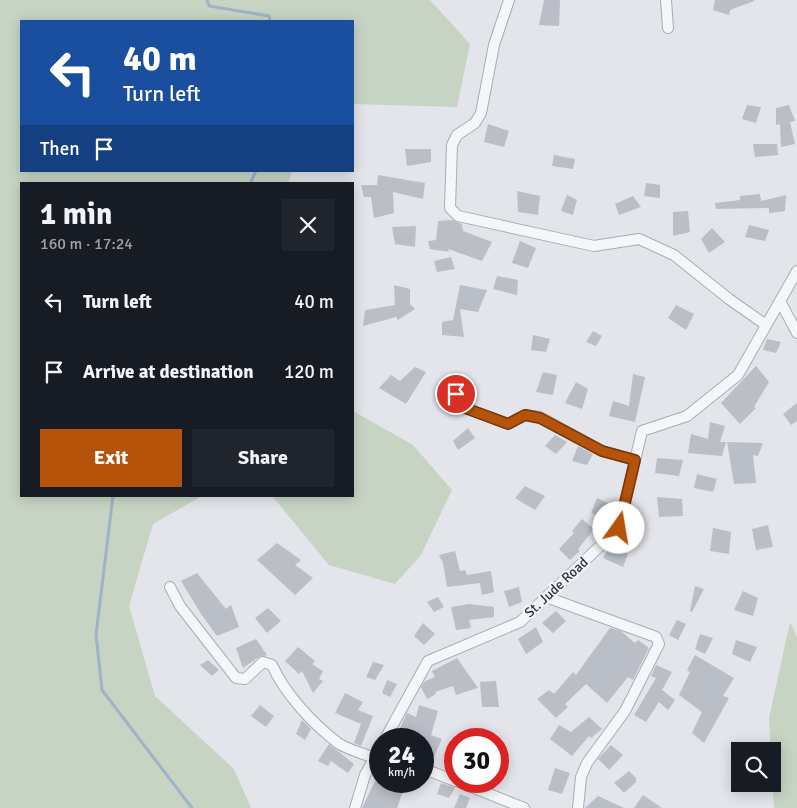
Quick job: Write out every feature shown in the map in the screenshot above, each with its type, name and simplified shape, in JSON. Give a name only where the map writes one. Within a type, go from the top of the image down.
[{"type":"street","points":[[509,0],[494,45],[481,113],[475,123],[457,135],[452,145],[450,208],[458,216],[594,246],[640,239],[674,254],[766,325]]},
{"type":"street","points":[[666,0],[668,28]]},
{"type":"street","name":"St. Jude Road","points":[[391,728],[428,661],[520,622],[619,528],[642,431],[687,416],[738,375],[797,271]]},
{"type":"street","points":[[780,301],[797,333]]},
{"type":"street","points":[[456,394],[465,408],[508,424],[525,415],[540,418],[602,451],[635,460]]},
{"type":"street","points":[[170,587],[180,606],[236,678],[245,680],[263,662],[272,665],[279,680],[339,744],[369,756]]},
{"type":"street","points":[[546,597],[656,637],[658,644],[625,711],[587,763],[581,777],[578,808]]},
{"type":"street","points":[[355,808],[369,767]]},
{"type":"street","points":[[486,793],[524,808]]},
{"type":"green space","points":[[0,0],[430,0],[470,44],[457,107],[354,104],[354,20],[20,20],[20,172],[292,172],[289,182],[20,182],[20,497],[200,497],[153,524],[129,606],[155,696],[234,769],[251,808],[0,808]]},
{"type":"green space","points":[[354,412],[413,445],[452,490],[421,555],[395,584],[329,565],[273,497],[354,497]]},
{"type":"green space","points":[[790,622],[797,637],[797,808],[774,808],[773,792],[781,792],[781,742],[770,742],[769,718]]},
{"type":"building","points":[[544,0],[560,0],[559,26],[539,25]]},
{"type":"building","points":[[715,0],[754,1],[730,10],[729,15],[713,10]]},
{"type":"building","points":[[747,105],[761,107],[756,123],[742,119]]},
{"type":"building","points":[[789,105],[795,121],[790,122],[795,144],[781,147],[780,124],[776,125],[776,108]]},
{"type":"building","points":[[488,124],[509,131],[504,147],[484,142]]},
{"type":"building","points":[[753,144],[777,144],[778,155],[755,157]]},
{"type":"building","points":[[405,149],[431,149],[431,162],[407,166]]},
{"type":"building","points":[[554,155],[575,159],[573,169],[552,166]]},
{"type":"building","points":[[378,175],[425,183],[423,199],[393,192],[394,213],[374,218],[371,197],[364,197],[361,185],[377,185]]},
{"type":"building","points":[[646,183],[660,185],[660,198],[644,196]]},
{"type":"building","points":[[517,191],[540,196],[538,215],[518,212]]},
{"type":"building","points":[[760,194],[761,201],[786,195],[785,211],[769,213],[769,208],[716,209],[715,203],[740,200],[740,196]]},
{"type":"building","points":[[567,195],[577,200],[573,215],[561,211]]},
{"type":"building","points":[[633,196],[641,207],[619,215],[615,204]]},
{"type":"building","points":[[688,211],[690,232],[673,236],[673,212]]},
{"type":"building","points":[[452,220],[462,224],[463,231],[492,242],[482,261],[448,249],[449,252],[430,249],[428,241],[436,240],[438,221]]},
{"type":"building","points":[[749,225],[769,230],[765,241],[745,237]]},
{"type":"building","points":[[416,226],[415,247],[395,244],[392,227]]},
{"type":"building","points":[[712,228],[725,242],[709,253],[701,239]]},
{"type":"building","points":[[520,241],[536,248],[528,268],[512,263]]},
{"type":"building","points":[[451,257],[455,269],[437,272],[434,261]]},
{"type":"building","points":[[497,276],[518,280],[517,295],[493,289]]},
{"type":"building","points":[[394,285],[410,289],[410,304],[415,309],[398,320],[396,317],[363,326],[365,310],[395,305]]},
{"type":"building","points":[[460,285],[487,290],[478,312],[460,309],[464,337],[442,335],[442,322],[453,320]]},
{"type":"building","points":[[676,305],[694,314],[686,330],[668,318]]},
{"type":"building","points":[[593,331],[602,336],[596,346],[586,342]]},
{"type":"building","points":[[533,335],[550,339],[546,352],[531,350]]},
{"type":"building","points":[[767,339],[781,342],[776,353],[763,350]]},
{"type":"building","points":[[756,366],[769,382],[754,407],[756,408],[740,424],[721,403]]},
{"type":"building","points":[[415,367],[426,372],[406,404],[379,388],[391,375],[400,381]]},
{"type":"building","points":[[543,372],[557,375],[553,395],[536,392]]},
{"type":"building","points":[[633,374],[645,377],[635,422],[609,416],[613,401],[629,406]]},
{"type":"building","points":[[576,382],[588,389],[582,409],[565,403]]},
{"type":"building","points":[[797,403],[797,421],[791,425],[783,414]]},
{"type":"building","points":[[710,422],[725,426],[720,442],[726,442],[722,456],[688,453],[691,434],[708,439]]},
{"type":"building","points":[[468,428],[475,438],[458,450],[453,441]]},
{"type":"building","points":[[555,435],[567,442],[556,454],[545,446]]},
{"type":"building","points":[[727,442],[763,443],[758,456],[753,455],[756,483],[734,484]]},
{"type":"building","points":[[578,446],[593,454],[587,465],[572,461]]},
{"type":"building","points":[[657,458],[683,460],[679,476],[655,473]]},
{"type":"building","points":[[697,474],[717,479],[713,492],[694,488]]},
{"type":"building","points":[[525,486],[545,496],[535,510],[515,498]]},
{"type":"building","points":[[657,497],[682,499],[683,516],[659,517]]},
{"type":"building","points":[[597,498],[612,505],[604,518],[591,513]]},
{"type":"building","points":[[582,519],[594,529],[578,549],[580,551],[570,560],[559,549],[574,533],[572,531]]},
{"type":"building","points":[[768,525],[773,547],[756,550],[752,529]]},
{"type":"building","points":[[713,528],[731,532],[729,554],[710,551]]},
{"type":"building","points":[[277,543],[301,560],[295,565],[313,578],[295,595],[257,560]]},
{"type":"building","points":[[609,547],[628,554],[623,567],[603,558]]},
{"type":"building","points":[[455,551],[460,571],[465,570],[467,575],[491,571],[494,592],[482,595],[480,583],[447,587],[443,563],[439,555]]},
{"type":"building","points":[[197,573],[226,609],[231,605],[239,627],[217,636],[181,581]]},
{"type":"building","points":[[695,586],[704,589],[692,612],[690,611]]},
{"type":"building","points":[[519,587],[522,602],[509,607],[504,591]]},
{"type":"building","points":[[743,591],[758,598],[753,616],[734,610]]},
{"type":"building","points":[[438,597],[444,607],[434,612],[427,602]]},
{"type":"building","points":[[469,604],[494,607],[494,617],[469,620],[471,628],[456,630],[451,607]]},
{"type":"building","points":[[268,608],[281,621],[267,633],[255,618]]},
{"type":"building","points":[[556,611],[566,621],[553,633],[542,623]]},
{"type":"building","points":[[677,620],[686,624],[678,640],[669,635]]},
{"type":"building","points":[[423,623],[435,634],[424,645],[414,636]]},
{"type":"building","points":[[536,627],[543,642],[526,654],[518,639]]},
{"type":"building","points":[[610,628],[621,631],[635,643],[638,640],[649,648],[633,680],[628,677],[607,703],[586,684],[565,704],[568,707],[556,718],[537,699],[549,690],[554,694],[573,672],[576,675]]},
{"type":"building","points":[[700,634],[713,638],[705,654],[695,649]]},
{"type":"building","points":[[256,639],[267,655],[259,657],[243,668],[236,648]]},
{"type":"building","points":[[736,640],[757,647],[750,662],[732,654]]},
{"type":"building","points":[[298,647],[315,661],[312,664],[323,671],[319,679],[323,681],[313,693],[302,671],[299,674],[285,661]]},
{"type":"building","points":[[695,655],[734,678],[723,696],[729,698],[704,743],[692,733],[702,712],[679,695],[690,672],[687,670]]},
{"type":"building","points":[[457,658],[478,688],[456,695],[453,686],[435,692],[436,694],[427,699],[421,687],[425,681],[435,677],[432,671]]},
{"type":"building","points":[[208,660],[219,670],[212,676],[200,665]]},
{"type":"building","points":[[373,662],[384,665],[375,680],[366,677]]},
{"type":"building","points":[[656,665],[672,672],[662,690],[675,700],[668,710],[659,702],[646,722],[634,715],[656,678],[651,676]]},
{"type":"building","points":[[387,680],[397,684],[390,697],[382,693]]},
{"type":"building","points":[[496,681],[499,707],[482,707],[480,682]]},
{"type":"building","points":[[345,693],[363,702],[358,710],[373,716],[361,746],[354,743],[361,724],[335,713]]},
{"type":"building","points":[[260,705],[274,716],[266,727],[251,716]]},
{"type":"building","points":[[419,705],[438,711],[433,728],[400,728],[407,713],[416,717]]},
{"type":"building","points":[[589,717],[602,729],[591,738],[589,736],[572,756],[550,739],[559,725],[571,732]]},
{"type":"building","points":[[302,720],[311,729],[305,740],[296,734]]},
{"type":"building","points":[[434,736],[442,739],[434,757]]},
{"type":"building","points":[[329,744],[354,764],[348,773],[331,761],[328,766],[318,761]]},
{"type":"building","points":[[611,745],[623,755],[609,770],[598,759]]},
{"type":"building","points":[[555,768],[570,773],[562,794],[548,790]]},
{"type":"building","points":[[629,771],[636,778],[636,782],[624,793],[614,783]]},
{"type":"building","points":[[441,783],[444,784],[444,793],[452,793],[449,798],[437,794]]},
{"type":"building","points":[[369,793],[402,793],[397,808],[362,808]]},
{"type":"building","points":[[460,794],[470,798],[466,808],[454,808]]},
{"type":"building","points":[[643,795],[662,808],[634,808]]},
{"type":"building","points":[[598,796],[624,808],[585,808]]},
{"type":"waterway","points":[[207,0],[209,6],[269,16],[270,20]]},
{"type":"waterway","points":[[251,182],[256,172]]},
{"type":"waterway","points":[[113,497],[96,635],[102,690],[192,808]]},
{"type":"route","points":[[456,394],[465,408],[508,424],[525,415],[540,418],[602,451],[635,460],[619,528]]}]
